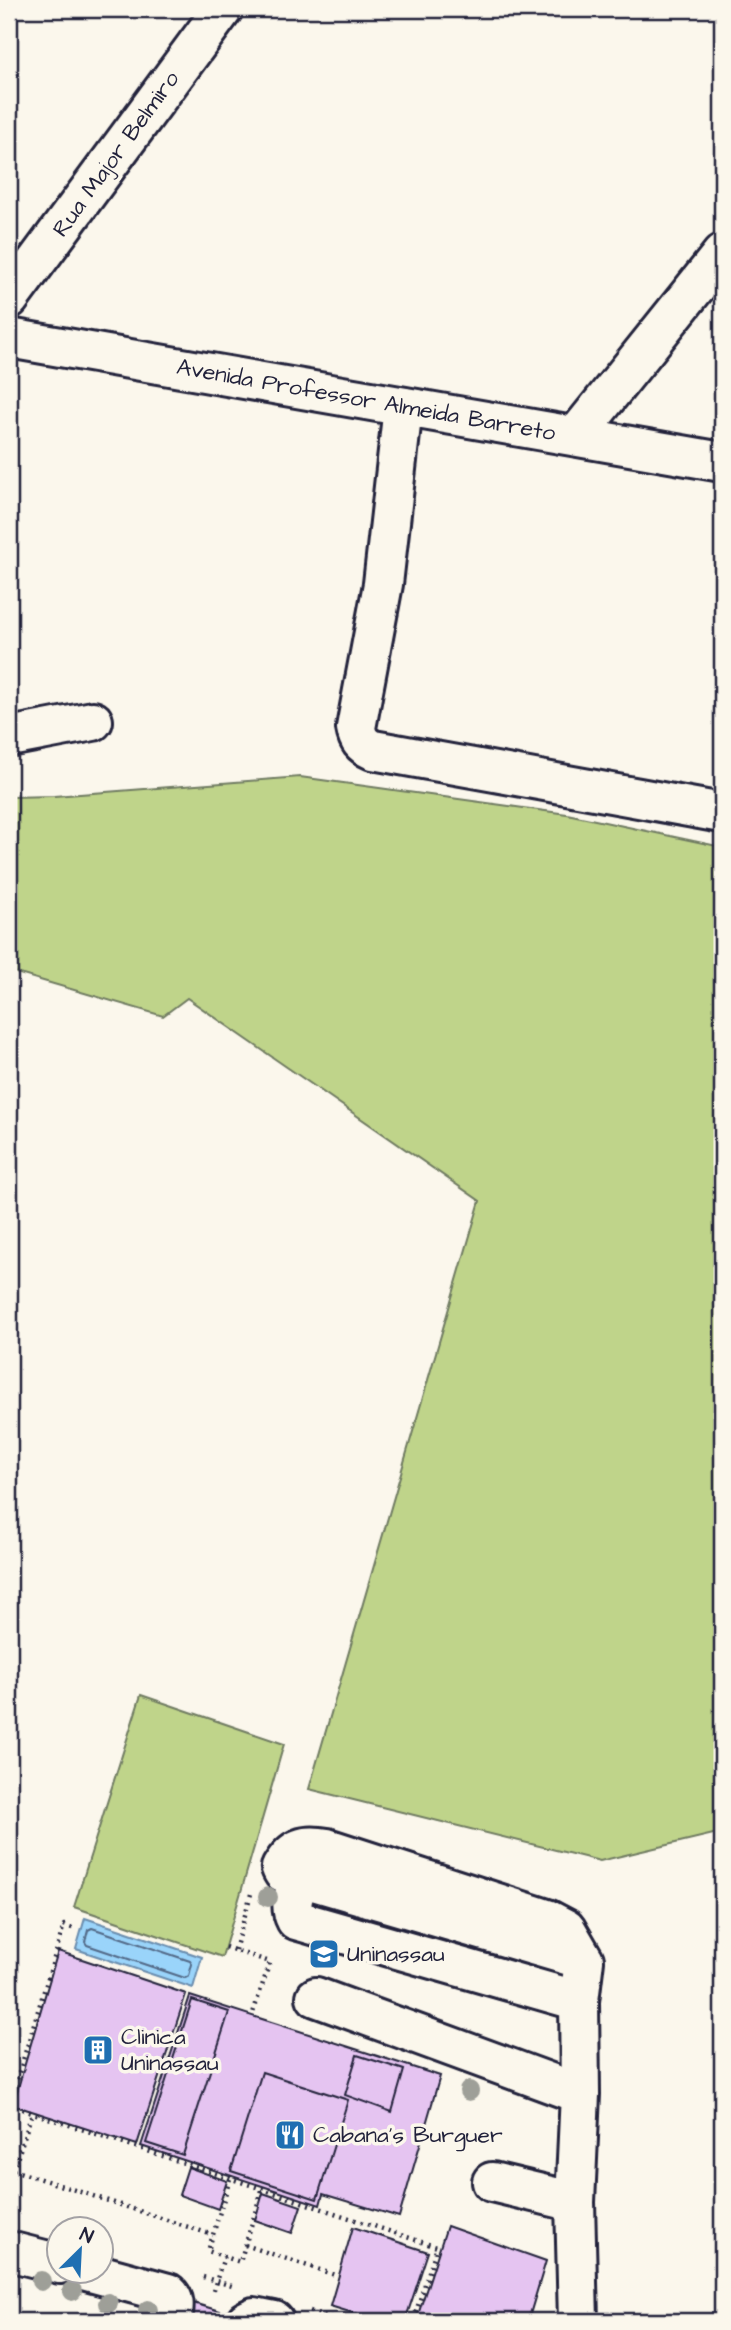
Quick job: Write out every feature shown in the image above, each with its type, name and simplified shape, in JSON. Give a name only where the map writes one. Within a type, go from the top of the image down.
[{"type":"street","name":"Rua Major Belmiro","points":[[9,299],[223,9]]},
{"type":"street","points":[[576,436],[722,254]]},
{"type":"street","name":"Avenida Professor Almeida Barreto","points":[[9,338],[722,461]]},
{"type":"street","points":[[403,407],[383,584],[356,728],[363,745],[386,752],[722,813]]},
{"type":"street","points":[[9,737],[93,721]]},
{"type":"street","points":[[578,2321],[575,2202],[580,2094],[579,2001],[584,1960],[566,1929],[557,1923],[327,1848],[310,1845],[299,1848],[281,1868],[283,1872],[300,1876],[291,1903],[296,1920],[579,2001]]},
{"type":"street","points":[[316,1997],[580,2094]]},
{"type":"street","points":[[492,2182],[575,2202]]},
{"type":"street","points":[[9,2251],[46,2260]]},
{"type":"street","points":[[116,2279],[168,2293],[174,2304],[172,2321]]},
{"type":"street","points":[[244,2305],[254,2317],[289,2315]]},
{"type":"path","points":[[75,1929],[64,1925],[9,2106],[437,2247],[413,2321]]},
{"type":"path","points":[[225,1947],[270,1962],[252,2016]]},
{"type":"path","points":[[9,2184],[32,2113]]},
{"type":"path","points":[[13,2170],[213,2235]]},
{"type":"path","points":[[230,2179],[208,2251],[224,2257],[240,2262],[262,2190]]},
{"type":"path","points":[[245,2245],[338,2276]]},
{"type":"path","points":[[213,2291],[224,2257]]},
{"type":"path","points":[[191,2273],[217,2281],[244,2305]]},
{"type":"path","points":[[289,2315],[343,2321]]},
{"type":"green space","points":[[300,777],[567,814],[722,847],[722,1832],[600,1861],[309,1789],[480,1201],[187,998],[163,1016],[9,971],[9,797]]},
{"type":"green space","points":[[141,1695],[284,1744],[222,1957],[74,1907]]},
{"type":"water","points":[[85,1918],[202,1957],[193,1988],[76,1949]]},
{"type":"building","name":"Clinica Uninassau","points":[[58,1951],[186,1994],[137,2145],[13,2105]]},
{"type":"building","points":[[190,1996],[440,2076],[399,2217],[323,2194],[320,2205],[141,2146]]},
{"type":"building","points":[[192,2000],[229,2012],[183,2155],[146,2143]]},
{"type":"building","points":[[357,2055],[404,2070],[392,2112],[345,2095]]},
{"type":"building","name":"Cabana's Burguer","points":[[262,2072],[348,2100],[317,2199],[231,2171]]},
{"type":"building","points":[[188,2167],[227,2181],[218,2209],[179,2195]]},
{"type":"building","points":[[263,2193],[301,2206],[292,2233],[255,2220]]},
{"type":"building","points":[[447,2226],[546,2261],[528,2321],[416,2321]]},
{"type":"building","points":[[353,2227],[428,2252],[405,2321],[379,2321],[330,2306]]},
{"type":"building","points":[[183,2300],[240,2317],[235,2321],[191,2321]]},
{"type":"place","name":"Uninassau","points":[[324,1954]]},
{"type":"place","name":"Clinica Uninassau","points":[[98,2050]]},
{"type":"place","name":"Cabana's Burguer","points":[[290,2135]]}]
